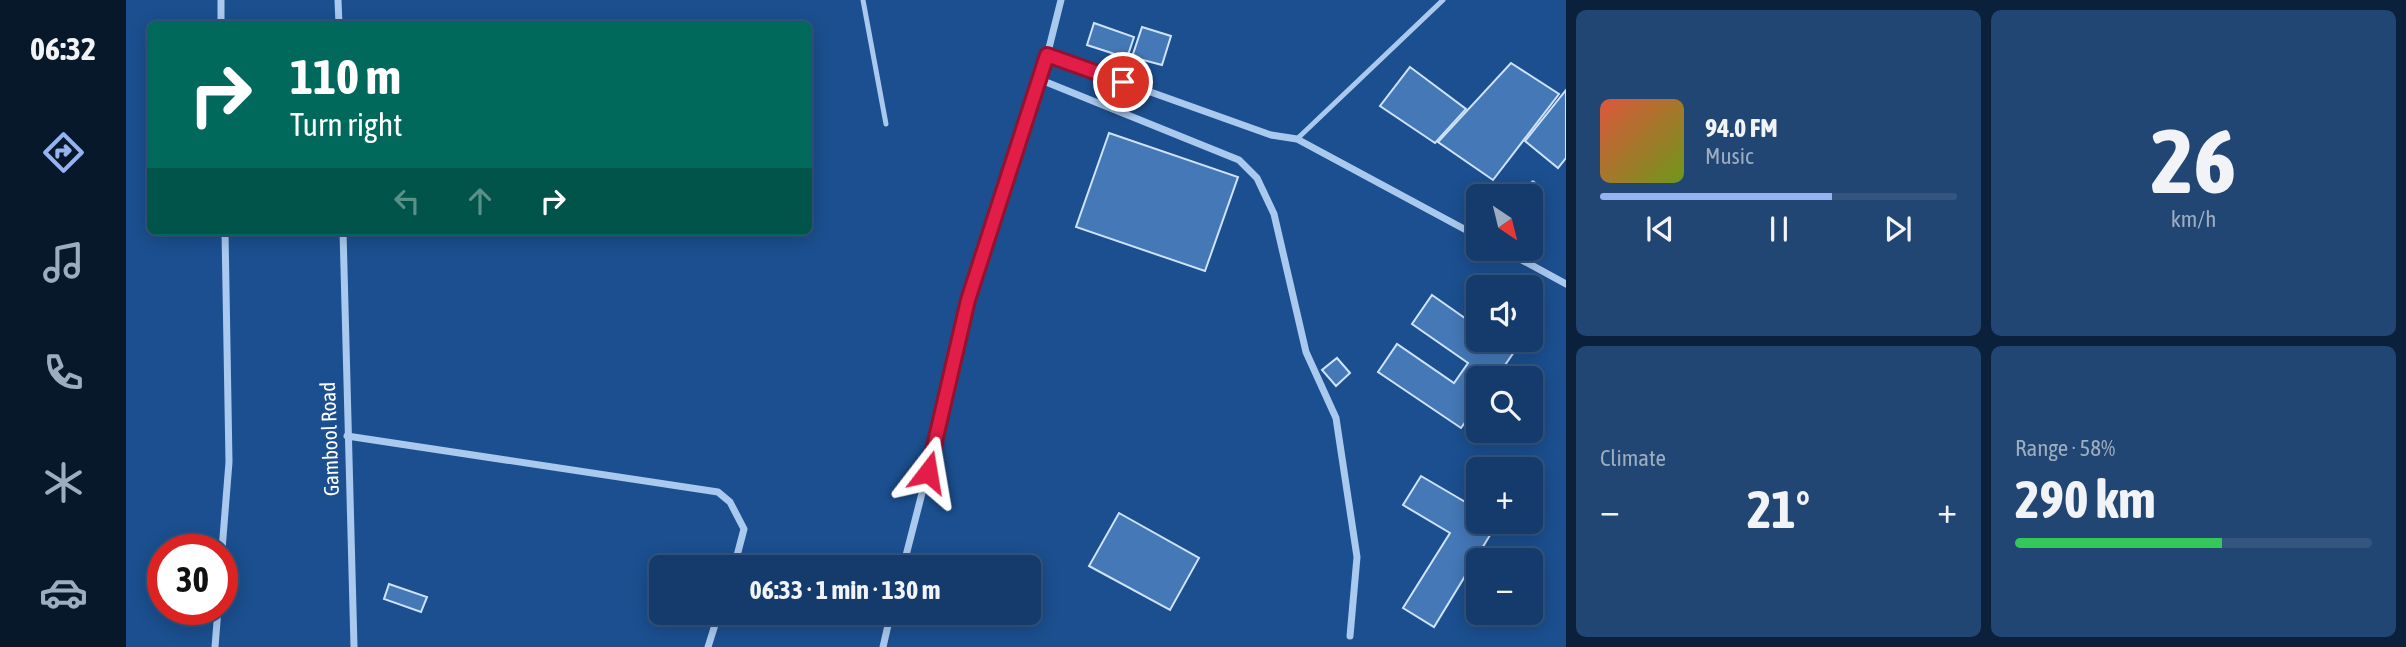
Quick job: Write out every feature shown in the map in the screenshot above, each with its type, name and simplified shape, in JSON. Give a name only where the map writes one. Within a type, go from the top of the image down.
[{"type":"street","points":[[220,0],[221,21]]},
{"type":"street","points":[[338,0],[339,21]]},
{"type":"street","points":[[906,555],[946,400],[968,300],[1041,80],[1061,0]]},
{"type":"street","points":[[1047,55],[1271,135],[1297,139],[1466,230]]},
{"type":"street","points":[[1041,80],[1239,160],[1257,178],[1274,214],[1306,352],[1336,418],[1357,557],[1350,636]]},
{"type":"street","points":[[223,534],[229,461],[225,235]]},
{"type":"street","name":"Gambool Road","points":[[343,235],[354,647]]},
{"type":"street","points":[[1524,261],[1566,284]]},
{"type":"street","points":[[347,436],[718,492],[730,502],[744,528],[737,555]]},
{"type":"street","points":[[215,647],[217,625]]},
{"type":"street","points":[[708,647],[715,625]]},
{"type":"street","points":[[883,647],[888,625]]},
{"type":"lane","points":[[863,0],[886,124]]},
{"type":"lane","points":[[1297,139],[1443,0]]},
{"type":"building","points":[[1094,23],[1134,37],[1127,58],[1087,45]]},
{"type":"building","points":[[1142,27],[1171,36],[1162,65],[1132,57]]},
{"type":"building","points":[[1511,63],[1559,94],[1493,180],[1438,142]]},
{"type":"building","points":[[1410,67],[1466,109],[1435,143],[1380,106]]},
{"type":"building","points":[[1566,90],[1566,158],[1558,168],[1525,141]]},
{"type":"building","points":[[1109,133],[1238,177],[1205,271],[1076,227]]},
{"type":"building","points":[[1432,295],[1466,319],[1466,352],[1514,352],[1504,366],[1466,366],[1466,421],[1461,428],[1378,372],[1397,344],[1454,383],[1468,363],[1412,324]]},
{"type":"building","points":[[1337,358],[1350,373],[1336,386],[1322,370]]},
{"type":"building","points":[[1421,476],[1466,502],[1466,534],[1491,534],[1482,548],[1466,548],[1466,574],[1434,627],[1403,608],[1450,533],[1403,505]]},
{"type":"building","points":[[1119,513],[1199,558],[1170,610],[1089,566]]},
{"type":"building","points":[[389,584],[427,597],[421,612],[384,599]]},
{"type":"route","points":[[928,472],[968,300],[1047,55],[1123,82]]}]
